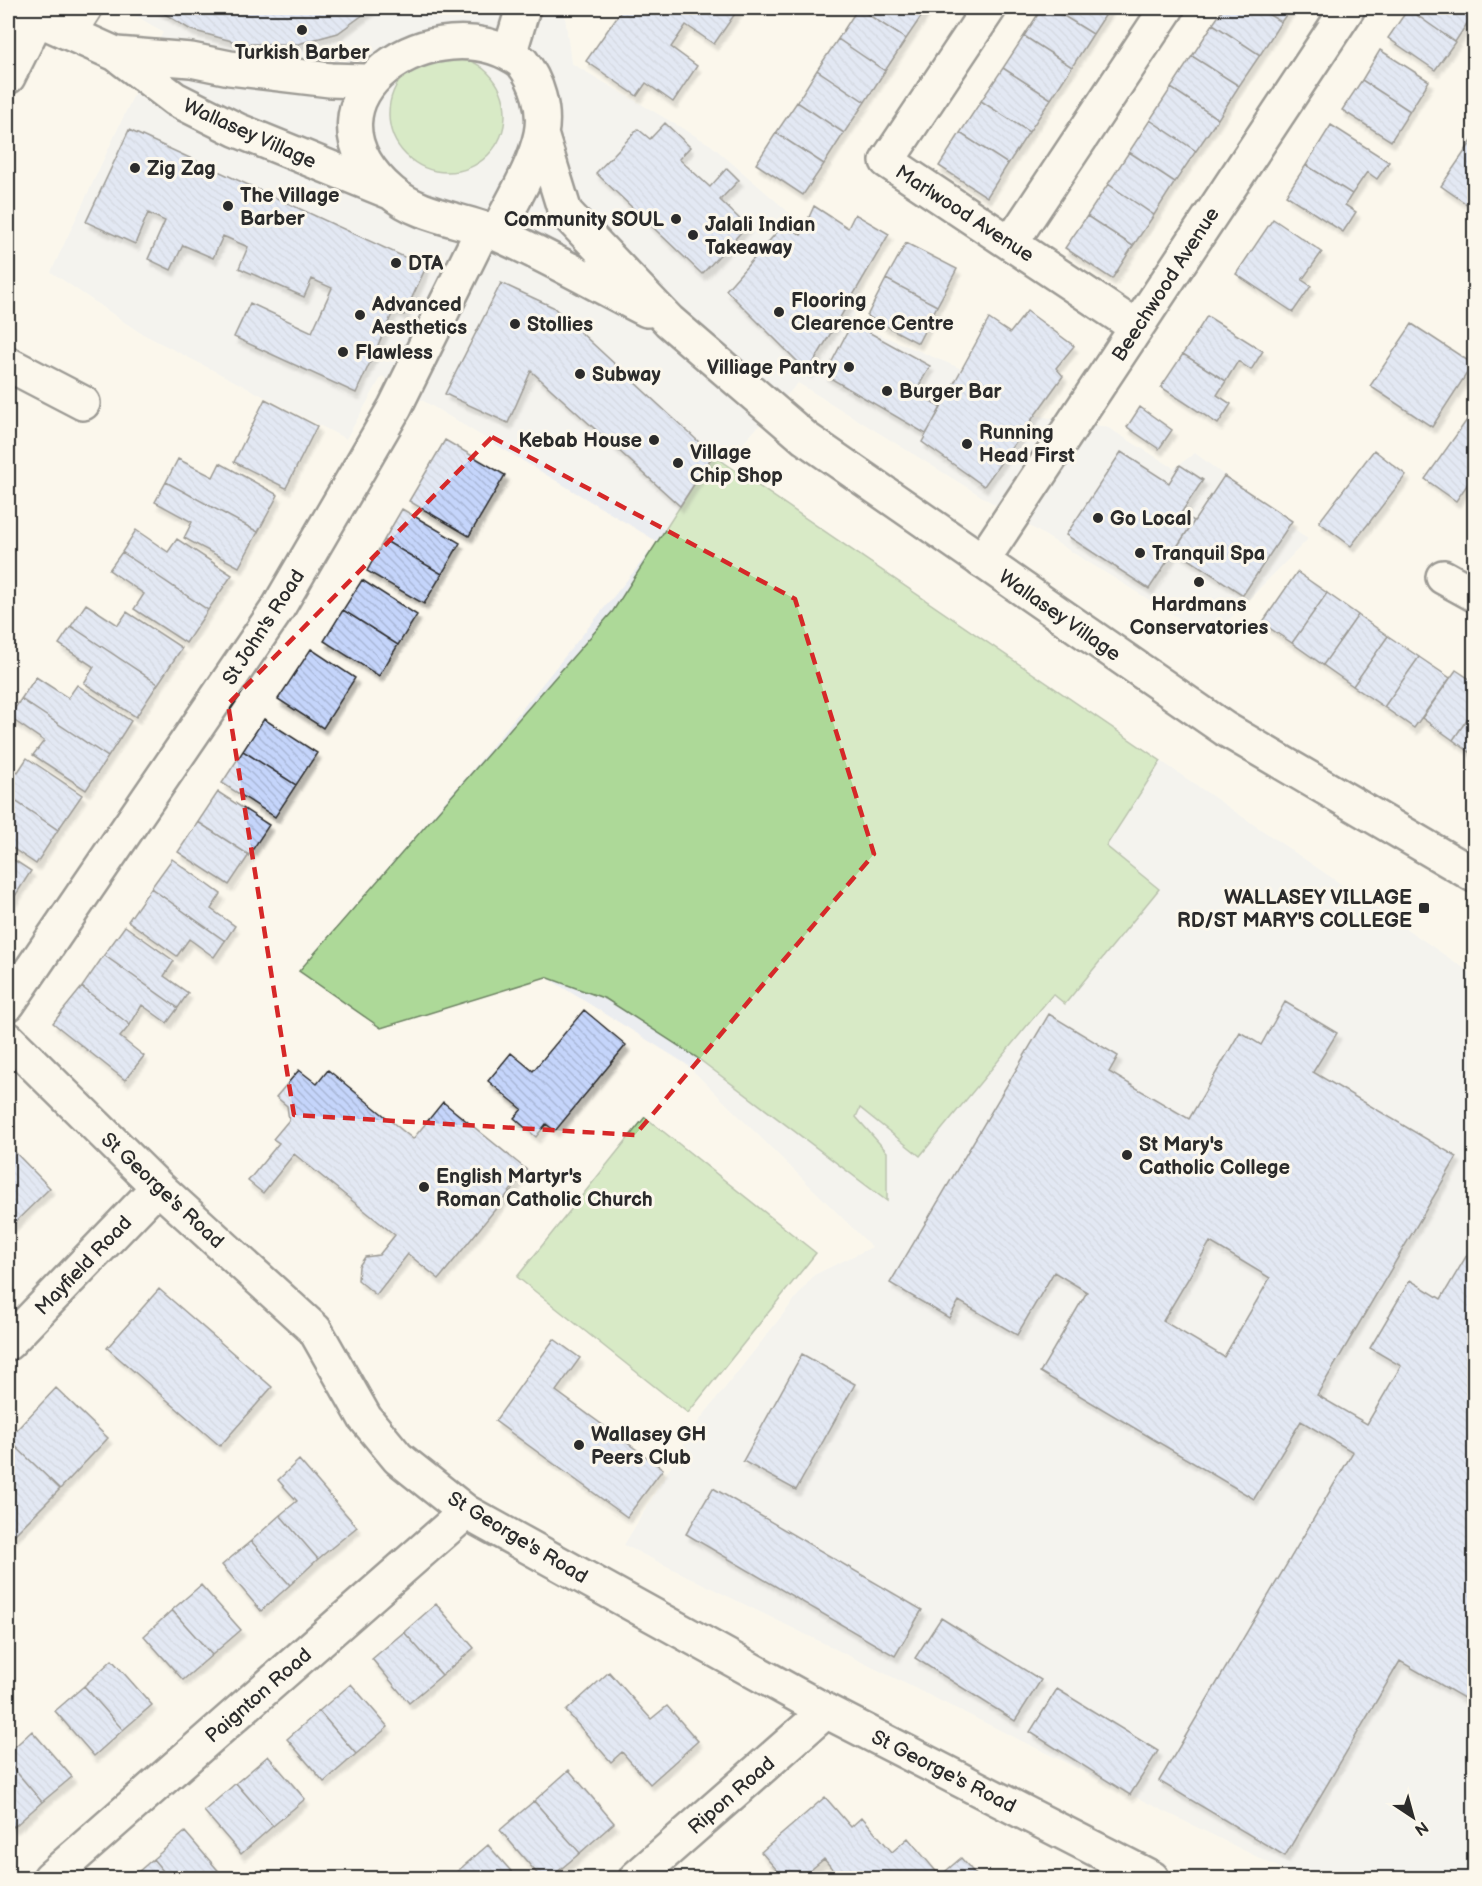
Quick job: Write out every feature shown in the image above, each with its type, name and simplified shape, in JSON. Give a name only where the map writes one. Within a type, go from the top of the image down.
[{"type":"street","points":[[511,48],[523,8]]},
{"type":"street","name":"Marlwood Avenue","points":[[989,8],[887,161],[1137,327]]},
{"type":"street","points":[[1011,243],[1167,8]]},
{"type":"street","name":"Beechwood Avenue","points":[[982,561],[1348,8]]},
{"type":"street","points":[[8,77],[26,12]]},
{"type":"street","name":"Wallasey Village","points":[[26,12],[78,19],[116,54],[185,104],[257,139],[393,193]]},
{"type":"street","points":[[432,25],[460,25],[488,33],[511,48],[531,73],[541,102],[541,134],[530,163],[490,231],[439,215],[393,193],[371,171],[358,142],[354,111],[362,81],[379,54],[412,26],[432,25]]},
{"type":"street","name":"Wallasey Village","points":[[116,54],[191,60],[230,68],[330,80],[362,81]]},
{"type":"street","name":"Wallasey Village","points":[[541,134],[565,212],[669,321],[806,438],[1225,729],[1474,875]]},
{"type":"street","name":"Wallasey Village","points":[[490,231],[669,321]]},
{"type":"street","name":"St John's Road","points":[[8,1004],[278,608],[395,407],[490,231]]},
{"type":"street","points":[[8,364],[83,403]]},
{"type":"street","points":[[1443,577],[1474,594]]},
{"type":"street","name":"St George's Road","points":[[8,1039],[158,1187],[315,1330],[365,1418],[398,1458],[466,1512],[826,1711],[1152,1878]]},
{"type":"street","name":"Mayfield Road","points":[[8,1343],[158,1187]]},
{"type":"street","name":"Paignton Road","points":[[50,1878],[466,1512]]},
{"type":"street","name":"Ripon Road","points":[[636,1878],[826,1711]]},
{"type":"highlighted area","points":[[492,437],[795,599],[874,854],[635,1135],[294,1115],[228,704]]},
{"type":"shaded area","name":"St Mary's Catholic College","points":[[123,8],[569,8],[565,16],[571,63],[711,145],[864,277],[852,323],[962,369],[1032,415],[1107,427],[1174,468],[1195,453],[1308,539],[1211,638],[798,383],[725,463],[1474,975],[1474,1878],[1300,1878],[624,1545],[695,1426],[814,1275],[872,1247],[686,1064],[546,977],[381,1028],[299,971],[474,768],[658,542],[382,376],[346,439],[139,332],[51,272],[163,32]]},
{"type":"green space","points":[[447,56],[469,61],[488,73],[500,92],[505,114],[500,136],[488,155],[469,167],[447,172],[425,167],[406,155],[394,136],[389,114],[394,92],[406,73],[425,61]]},
{"type":"green space","points":[[713,455],[1161,761],[1106,846],[1159,889],[1065,1004],[1053,994],[920,1156],[860,1108],[856,1117],[887,1152],[887,1201],[696,1057],[606,999],[546,977],[381,1028],[299,971],[613,611]]},
{"type":"green space","points":[[645,1117],[816,1253],[688,1413],[517,1277]]},
{"type":"building","points":[[155,8],[371,9],[338,33],[298,44],[243,44],[191,30]]},
{"type":"building","points":[[623,8],[739,8],[714,44],[686,25],[671,47],[697,66],[673,102],[646,83],[637,96],[586,61]]},
{"type":"building","points":[[858,8],[906,39],[885,71],[838,39]]},
{"type":"building","points":[[858,8],[927,8],[906,39]]},
{"type":"building","points":[[1042,8],[1051,8],[1093,34],[1072,67],[1024,36]]},
{"type":"building","points":[[1051,8],[1110,8],[1093,34]]},
{"type":"building","points":[[1224,8],[1258,8],[1281,22],[1260,55],[1213,24]]},
{"type":"building","points":[[1258,8],[1291,8],[1281,22]]},
{"type":"building","points":[[1409,8],[1467,8],[1474,13],[1455,42]]},
{"type":"building","points":[[1408,9],[1455,42],[1435,70],[1388,38]]},
{"type":"building","points":[[1213,24],[1260,55],[1239,86],[1192,56]]},
{"type":"building","points":[[1024,36],[1072,67],[1051,99],[1003,68]]},
{"type":"building","points":[[838,39],[885,71],[865,102],[817,70]]},
{"type":"building","points":[[1380,50],[1429,81],[1410,111],[1362,80]]},
{"type":"building","points":[[1192,56],[1239,86],[1218,119],[1171,88]]},
{"type":"building","points":[[1003,68],[1051,99],[1029,132],[981,101]]},
{"type":"building","points":[[817,70],[865,102],[844,133],[797,102]]},
{"type":"building","points":[[1362,80],[1410,111],[1391,141],[1342,110]]},
{"type":"building","points":[[1171,88],[1218,119],[1196,151],[1150,120]]},
{"type":"building","points":[[981,101],[1029,132],[1008,164],[960,133]]},
{"type":"building","points":[[797,102],[844,133],[824,164],[776,133]]},
{"type":"building","points":[[1150,120],[1196,151],[1175,182],[1129,152]]},
{"type":"building","points":[[665,123],[690,147],[679,159],[710,187],[727,168],[739,180],[720,200],[747,226],[702,274],[596,173],[638,129],[650,139]]},
{"type":"building","points":[[1331,125],[1389,162],[1377,179],[1367,172],[1352,194],[1306,165]]},
{"type":"building","points":[[129,130],[426,267],[404,315],[394,310],[356,393],[234,337],[250,303],[312,332],[332,288],[312,279],[304,297],[239,268],[248,247],[223,236],[213,258],[183,245],[171,270],[148,259],[165,221],[148,213],[135,244],[86,222]]},
{"type":"building","points":[[776,133],[824,164],[803,195],[756,164]]},
{"type":"building","points":[[960,133],[1008,164],[987,197],[939,166]]},
{"type":"building","points":[[1474,138],[1474,209],[1441,186]]},
{"type":"building","points":[[1129,152],[1175,182],[1154,215],[1108,184]]},
{"type":"building","points":[[1306,165],[1352,194],[1345,205],[1356,212],[1343,232],[1286,195]]},
{"type":"building","points":[[1108,184],[1154,215],[1133,246],[1087,216]]},
{"type":"building","points":[[814,206],[848,228],[855,214],[889,234],[808,372],[726,290],[785,223],[801,235]]},
{"type":"building","points":[[1087,216],[1133,246],[1112,279],[1065,248]]},
{"type":"building","points":[[1273,219],[1322,252],[1302,280],[1311,286],[1293,312],[1236,274]]},
{"type":"building","points":[[906,243],[957,269],[937,306],[886,279]]},
{"type":"building","points":[[886,279],[937,306],[918,343],[867,316]]},
{"type":"building","points":[[501,283],[553,307],[713,455],[680,506],[531,371],[508,423],[445,394]]},
{"type":"building","points":[[1027,311],[1074,346],[1056,368],[1063,376],[984,486],[922,442],[989,319],[1010,333]]},
{"type":"building","points":[[1207,316],[1263,351],[1251,370],[1238,361],[1226,381],[1183,354]]},
{"type":"building","points":[[852,323],[930,366],[916,391],[941,408],[926,434],[825,375]]},
{"type":"building","points":[[1412,324],[1473,364],[1432,427],[1370,386]]},
{"type":"building","points":[[1183,354],[1226,381],[1217,395],[1231,404],[1218,424],[1161,387]]},
{"type":"building","points":[[265,399],[317,426],[286,488],[234,462]]},
{"type":"building","points":[[1140,407],[1172,430],[1159,449],[1127,427]]},
{"type":"building","points":[[1469,417],[1474,421],[1474,475],[1456,501],[1425,479]]},
{"type":"building","points":[[445,440],[505,475],[469,536],[409,501]]},
{"type":"building","points":[[1374,450],[1406,475],[1351,546],[1319,522]]},
{"type":"building","points":[[1121,452],[1169,483],[1180,465],[1203,480],[1181,513],[1194,521],[1149,589],[1066,535]]},
{"type":"building","points":[[178,459],[213,477],[220,463],[278,495],[258,532],[166,482]]},
{"type":"building","points":[[1224,476],[1292,521],[1243,595],[1175,550]]},
{"type":"building","points":[[166,482],[258,532],[239,567],[184,538],[192,522],[155,502]]},
{"type":"building","points":[[402,509],[460,543],[442,574],[384,540]]},
{"type":"building","points":[[136,530],[168,552],[177,539],[232,575],[208,610],[122,552]]},
{"type":"building","points":[[384,540],[442,574],[424,604],[367,571]]},
{"type":"building","points":[[122,552],[208,610],[186,643],[134,609],[144,594],[109,570]]},
{"type":"building","points":[[1297,572],[1327,593],[1292,643],[1262,623]]},
{"type":"building","points":[[362,580],[417,615],[398,645],[343,610]]},
{"type":"building","points":[[1327,593],[1358,615],[1323,665],[1292,643]]},
{"type":"building","points":[[86,604],[118,625],[127,612],[182,648],[158,684],[71,626]]},
{"type":"building","points":[[343,610],[398,645],[379,676],[324,641]]},
{"type":"building","points":[[1358,615],[1388,636],[1353,686],[1323,665]]},
{"type":"building","points":[[71,626],[158,684],[136,717],[84,683],[94,667],[59,644]]},
{"type":"building","points":[[1388,636],[1419,657],[1384,707],[1353,686]]},
{"type":"building","points":[[311,649],[355,678],[323,728],[278,699]]},
{"type":"building","points":[[1419,657],[1450,678],[1414,728],[1384,707]]},
{"type":"building","points":[[1456,670],[1474,682],[1474,709],[1453,740],[1422,718]]},
{"type":"building","points":[[36,677],[68,698],[77,685],[131,721],[108,757],[21,699]]},
{"type":"building","points":[[21,699],[108,757],[86,790],[33,755],[44,741],[9,717]]},
{"type":"building","points":[[1474,709],[1474,755],[1453,740]]},
{"type":"building","points":[[264,719],[317,753],[296,785],[243,751]]},
{"type":"building","points":[[243,751],[296,785],[275,817],[222,783]]},
{"type":"building","points":[[27,758],[82,795],[58,830],[8,796],[8,764],[18,772]]},
{"type":"building","points":[[218,792],[269,825],[249,855],[198,822]]},
{"type":"building","points":[[8,796],[58,830],[36,864],[8,845]]},
{"type":"building","points":[[198,822],[249,855],[229,885],[178,852]]},
{"type":"building","points":[[8,856],[31,871],[8,907]]},
{"type":"building","points":[[172,859],[221,894],[211,909],[235,926],[225,941],[151,888]]},
{"type":"building","points":[[151,888],[225,941],[214,957],[189,939],[177,956],[128,921]]},
{"type":"building","points":[[125,926],[174,961],[164,976],[188,993],[178,1008],[104,955]]},
{"type":"building","points":[[104,955],[178,1008],[167,1023],[142,1005],[130,1025],[82,987]]},
{"type":"building","points":[[82,987],[130,1025],[120,1037],[144,1056],[125,1080],[53,1023]]},
{"type":"building","points":[[1285,1002],[1337,1033],[1313,1072],[1457,1157],[1317,1395],[1367,1424],[1401,1366],[1370,1348],[1410,1280],[1441,1299],[1474,1243],[1474,1704],[1400,1661],[1285,1856],[1159,1781],[1353,1452],[1301,1421],[1254,1499],[1040,1372],[1087,1292],[1054,1272],[1017,1335],[959,1301],[949,1318],[890,1283],[1049,1014],[1118,1056],[1109,1072],[1189,1119],[1240,1032],[1261,1045]],"holes":[[[1210,1242],[1270,1278],[1224,1357],[1163,1321]]]},
{"type":"building","points":[[584,1010],[626,1045],[555,1131],[546,1124],[536,1137],[514,1118],[522,1109],[488,1081],[511,1053],[533,1071]]},
{"type":"building","name":"English Martyr's Roman Catholic Church","points":[[299,1070],[317,1084],[328,1070],[413,1139],[443,1102],[527,1170],[439,1279],[408,1254],[376,1295],[358,1280],[359,1266],[365,1257],[379,1255],[395,1235],[294,1154],[263,1193],[248,1181],[279,1143],[273,1139],[289,1120],[287,1106],[276,1097]]},
{"type":"building","points":[[8,1147],[50,1188],[8,1229]]},
{"type":"building","points":[[159,1289],[272,1387],[220,1446],[107,1348]]},
{"type":"building","name":"Wallasey GH Peers Club","points":[[554,1339],[580,1358],[556,1391],[663,1469],[627,1517],[495,1421]]},
{"type":"building","points":[[802,1354],[855,1384],[796,1490],[743,1461]]},
{"type":"building","points":[[56,1388],[108,1438],[60,1489],[8,1439]]},
{"type":"building","points":[[8,1439],[60,1489],[10,1539],[8,1537]]},
{"type":"building","points":[[299,1460],[357,1527],[318,1559],[280,1515],[297,1501],[278,1480]]},
{"type":"building","points":[[713,1488],[922,1610],[895,1656],[686,1534]]},
{"type":"building","points":[[280,1515],[318,1559],[290,1585],[251,1541]]},
{"type":"building","points":[[251,1541],[290,1585],[261,1611],[222,1565]]},
{"type":"building","points":[[201,1585],[241,1630],[212,1655],[172,1610]]},
{"type":"building","points":[[436,1604],[474,1648],[442,1675],[404,1632]]},
{"type":"building","points":[[172,1610],[212,1655],[183,1680],[144,1636]]},
{"type":"building","points":[[941,1618],[1041,1680],[1015,1721],[915,1658]]},
{"type":"building","points":[[404,1632],[442,1675],[409,1703],[372,1659]]},
{"type":"building","points":[[112,1660],[152,1705],[123,1730],[84,1686]]},
{"type":"building","points":[[609,1672],[651,1719],[667,1706],[698,1741],[650,1784],[622,1752],[611,1762],[566,1711]]},
{"type":"building","points":[[351,1684],[388,1727],[356,1754],[319,1711]]},
{"type":"building","points":[[84,1686],[123,1730],[94,1756],[55,1711]]},
{"type":"building","points":[[1057,1689],[1158,1751],[1130,1795],[1030,1732]]},
{"type":"building","points":[[319,1711],[356,1754],[324,1782],[287,1739]]},
{"type":"building","points":[[32,1731],[72,1777],[42,1802],[8,1762],[8,1753]]},
{"type":"building","points":[[268,1756],[305,1799],[273,1826],[236,1783]]},
{"type":"building","points":[[8,1762],[42,1802],[14,1827],[8,1820]]},
{"type":"building","points":[[569,1770],[614,1823],[580,1853],[534,1801]]},
{"type":"building","points":[[236,1783],[273,1826],[241,1854],[204,1811]]},
{"type":"building","points":[[825,1797],[851,1827],[862,1817],[892,1852],[908,1838],[940,1876],[961,1858],[979,1878],[840,1878],[824,1859],[801,1878],[784,1878],[761,1852]]},
{"type":"building","points":[[534,1801],[580,1853],[550,1878],[541,1878],[500,1830]]},
{"type":"building","points":[[185,1832],[222,1875],[218,1878],[169,1878],[153,1859]]},
{"type":"building","points":[[488,1845],[517,1878],[456,1878],[453,1875]]},
{"type":"building","points":[[153,1859],[169,1878],[131,1878]]},
{"type":"place","name":"Turkish Barber","points":[[302,30]]},
{"type":"place","name":"Zig Zag","points":[[135,168]]},
{"type":"place","name":"The Village Barber","points":[[228,206]]},
{"type":"place","name":"Community SOUL","points":[[676,219]]},
{"type":"place","name":"Jalali Indian Takeaway","points":[[693,235]]},
{"type":"place","name":"DTA","points":[[396,263]]},
{"type":"place","name":"Flooring Clearence Centre","points":[[779,312]]},
{"type":"place","name":"Advanced Aesthetics","points":[[360,315]]},
{"type":"place","name":"Stollies","points":[[515,324]]},
{"type":"place","name":"Flawless","points":[[343,352]]},
{"type":"place","name":"Villiage Pantry","points":[[849,367]]},
{"type":"place","name":"Subway","points":[[580,374]]},
{"type":"place","name":"Burger Bar","points":[[887,391]]},
{"type":"place","name":"Kebab House","points":[[654,440]]},
{"type":"place","name":"Running Head First","points":[[967,444]]},
{"type":"place","name":"Village Chip Shop","points":[[678,463]]},
{"type":"place","name":"Go Local","points":[[1098,518]]},
{"type":"place","name":"Tranquil Spa","points":[[1140,553]]},
{"type":"place","name":"Hardmans Conservatories","points":[[1199,582]]},
{"type":"place","name":"WALLASEY VILLAGE RD/ST MARY'S COLLEGE","points":[[1424,908]]},
{"type":"place","name":"St Mary's Catholic College","points":[[1127,1155]]},
{"type":"place","name":"English Martyr's Roman Catholic Church","points":[[424,1187]]},
{"type":"place","name":"Wallasey GH Peers Club","points":[[579,1445]]}]
